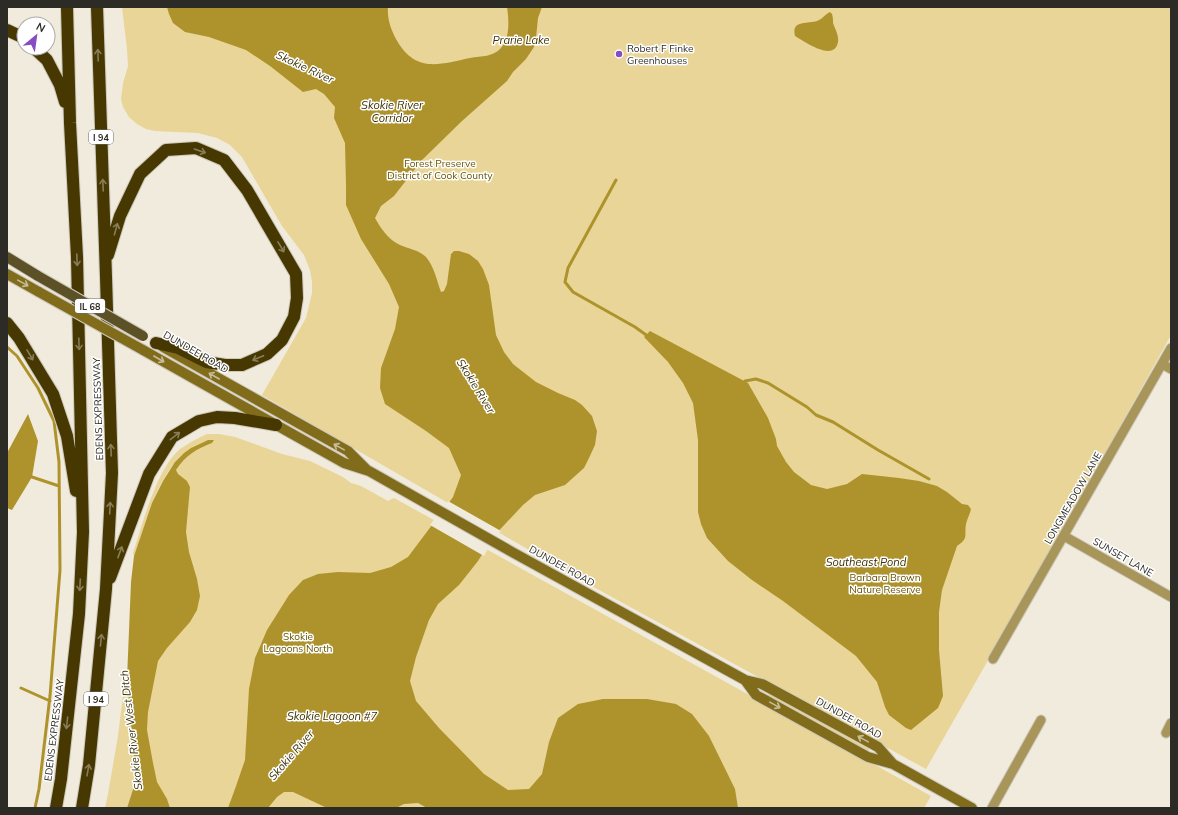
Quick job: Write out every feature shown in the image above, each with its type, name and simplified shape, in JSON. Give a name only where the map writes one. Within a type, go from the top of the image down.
[{"type":"highway","name":"EDENS EXPRESSWAY","points":[[56,808],[61,779],[79,614],[84,532],[77,257],[70,123],[67,7]]},
{"type":"highway","name":"EDENS EXPRESSWAY","points":[[82,808],[89,764],[106,589],[112,473],[97,7]]},
{"type":"highway","points":[[43,56],[47,60],[60,85],[70,123]]},
{"type":"highway","points":[[105,266],[120,216],[140,174],[166,150],[196,148],[224,160],[247,190],[296,274],[297,298],[294,317],[282,340],[267,354],[242,365],[225,365],[206,362],[178,348],[156,343]]},
{"type":"highway","points":[[7,323],[19,338],[53,394],[67,436],[84,532]]},
{"type":"highway","points":[[106,589],[149,474],[172,437],[199,421],[217,417],[235,418],[276,425]]},
{"type":"main road","name":"DUNDEE ROAD","points":[[7,257],[143,336],[348,451],[369,471]]},
{"type":"main road","name":"DUNDEE ROAD","points":[[7,274],[344,463],[369,471],[512,552],[745,680],[756,694],[868,757],[893,764],[972,808]]},
{"type":"street","name":"LONGMEADOW LANE","points":[[993,659],[1171,348]]},
{"type":"street","points":[[1162,364],[1171,369]]},
{"type":"street","name":"SUNSET LANE","points":[[1064,536],[1171,598]]},
{"type":"street","points":[[992,808],[1041,720]]},
{"type":"street","points":[[1166,733],[1171,723]]},
{"type":"green space","points":[[122,7],[1171,7],[1171,335],[926,769],[579,579],[262,395],[306,318],[312,293],[310,270],[304,255],[282,226],[242,157],[230,145],[217,138],[198,133],[155,131],[146,129],[129,117],[123,107],[121,99],[123,83],[128,66]]},
{"type":"green space","name":"Skokie Lagoons North","points":[[207,434],[219,434],[235,437],[282,454],[310,461],[388,501],[394,498],[931,796],[924,808],[150,808],[144,771],[158,499],[187,452],[212,440],[197,445],[184,453],[173,465],[156,494],[134,556],[133,553],[151,498],[164,470],[180,449]]},
{"type":"green space","points":[[127,679],[136,780],[127,808],[105,808],[118,736],[124,687]]},
{"type":"green space","points":[[770,692],[869,747],[868,752],[768,697]]},
{"type":"water","points":[[167,7],[388,7],[388,16],[391,28],[403,50],[419,62],[438,64],[487,56],[498,51],[506,39],[508,23],[507,7],[542,7],[538,18],[534,47],[526,59],[513,72],[507,81],[462,121],[422,160],[394,196],[381,206],[375,218],[392,240],[426,257],[433,269],[441,292],[444,291],[447,284],[451,254],[454,251],[469,254],[478,261],[483,269],[489,285],[496,335],[504,352],[513,364],[536,382],[575,400],[582,405],[592,416],[597,431],[595,445],[584,468],[565,485],[535,495],[523,505],[493,537],[478,561],[459,585],[438,604],[429,620],[416,657],[410,681],[416,701],[439,728],[484,774],[508,790],[529,789],[542,774],[549,742],[558,718],[578,704],[603,699],[647,699],[676,704],[692,714],[709,736],[735,789],[738,808],[427,808],[418,803],[404,804],[396,808],[327,808],[293,792],[284,792],[277,797],[268,808],[228,808],[245,760],[249,689],[255,658],[267,630],[289,595],[303,580],[318,574],[338,572],[370,573],[391,567],[408,557],[453,497],[461,475],[449,448],[385,404],[380,388],[381,368],[395,329],[399,307],[389,284],[361,239],[346,205],[345,143],[334,118],[335,107],[324,94],[316,89],[303,92],[270,66],[246,50],[209,37],[185,32],[173,23]]},
{"type":"water","points":[[830,12],[833,17],[833,23],[838,37],[838,42],[835,48],[831,51],[818,49],[795,36],[795,27],[801,24],[817,21]]},
{"type":"water","name":"Southeast Pond","points":[[650,331],[748,383],[768,418],[777,446],[786,462],[794,472],[811,485],[827,489],[847,484],[862,474],[919,481],[937,486],[962,504],[968,505],[971,509],[966,524],[965,539],[957,546],[942,590],[939,612],[939,650],[943,696],[938,708],[911,730],[889,715],[877,682],[856,656],[728,561],[707,538],[698,512],[698,440],[693,403],[683,383],[668,362],[644,337]]},
{"type":"water","points":[[28,414],[38,441],[32,477],[12,510],[7,508],[7,453]]},
{"type":"water","points":[[208,440],[214,440],[212,443],[192,453],[176,470],[178,474],[187,481],[190,487],[186,532],[189,552],[197,579],[200,596],[197,610],[190,622],[167,648],[158,661],[148,712],[147,730],[157,782],[167,799],[170,808],[127,808],[136,780],[127,679],[131,582],[134,556],[152,503],[175,462],[191,448]]},
{"type":"pier","points":[[448,501],[501,531],[494,538],[484,556],[430,525]]},
{"type":"waterway","points":[[616,180],[568,268],[565,282],[573,292],[635,327],[649,337]]},
{"type":"waterway","points":[[7,347],[17,356],[38,388],[54,421],[59,462],[60,570],[50,696],[39,789],[35,808]]},
{"type":"waterway","points":[[745,381],[756,379],[768,383],[807,407],[816,415],[833,422],[929,479]]},
{"type":"waterway","points":[[32,477],[59,486]]},
{"type":"waterway","points":[[21,688],[50,701]]},
{"type":"place","name":"Robert F Finke Greenhouses","points":[[619,54]]},
{"type":"water label","name":"Prarie Lake","points":[[521,40]]},
{"type":"water label","name":"Skokie River","points":[[305,67]]},
{"type":"water label","name":"Skokie River Corridor","points":[[392,111]]},
{"type":"water label","name":"Skokie River","points":[[476,386]]},
{"type":"water label","name":"Skokie Lagoon #7","points":[[332,716]]},
{"type":"water label","name":"Skokie River West Ditch","points":[[131,730]]},
{"type":"water label","name":"Skokie River","points":[[291,755]]},
{"type":"park label","name":"Forest Preserve District of Cook County","points":[[440,168]]},
{"type":"park label","name":"Barbara Brown Nature Reserve","points":[[885,582]]}]
